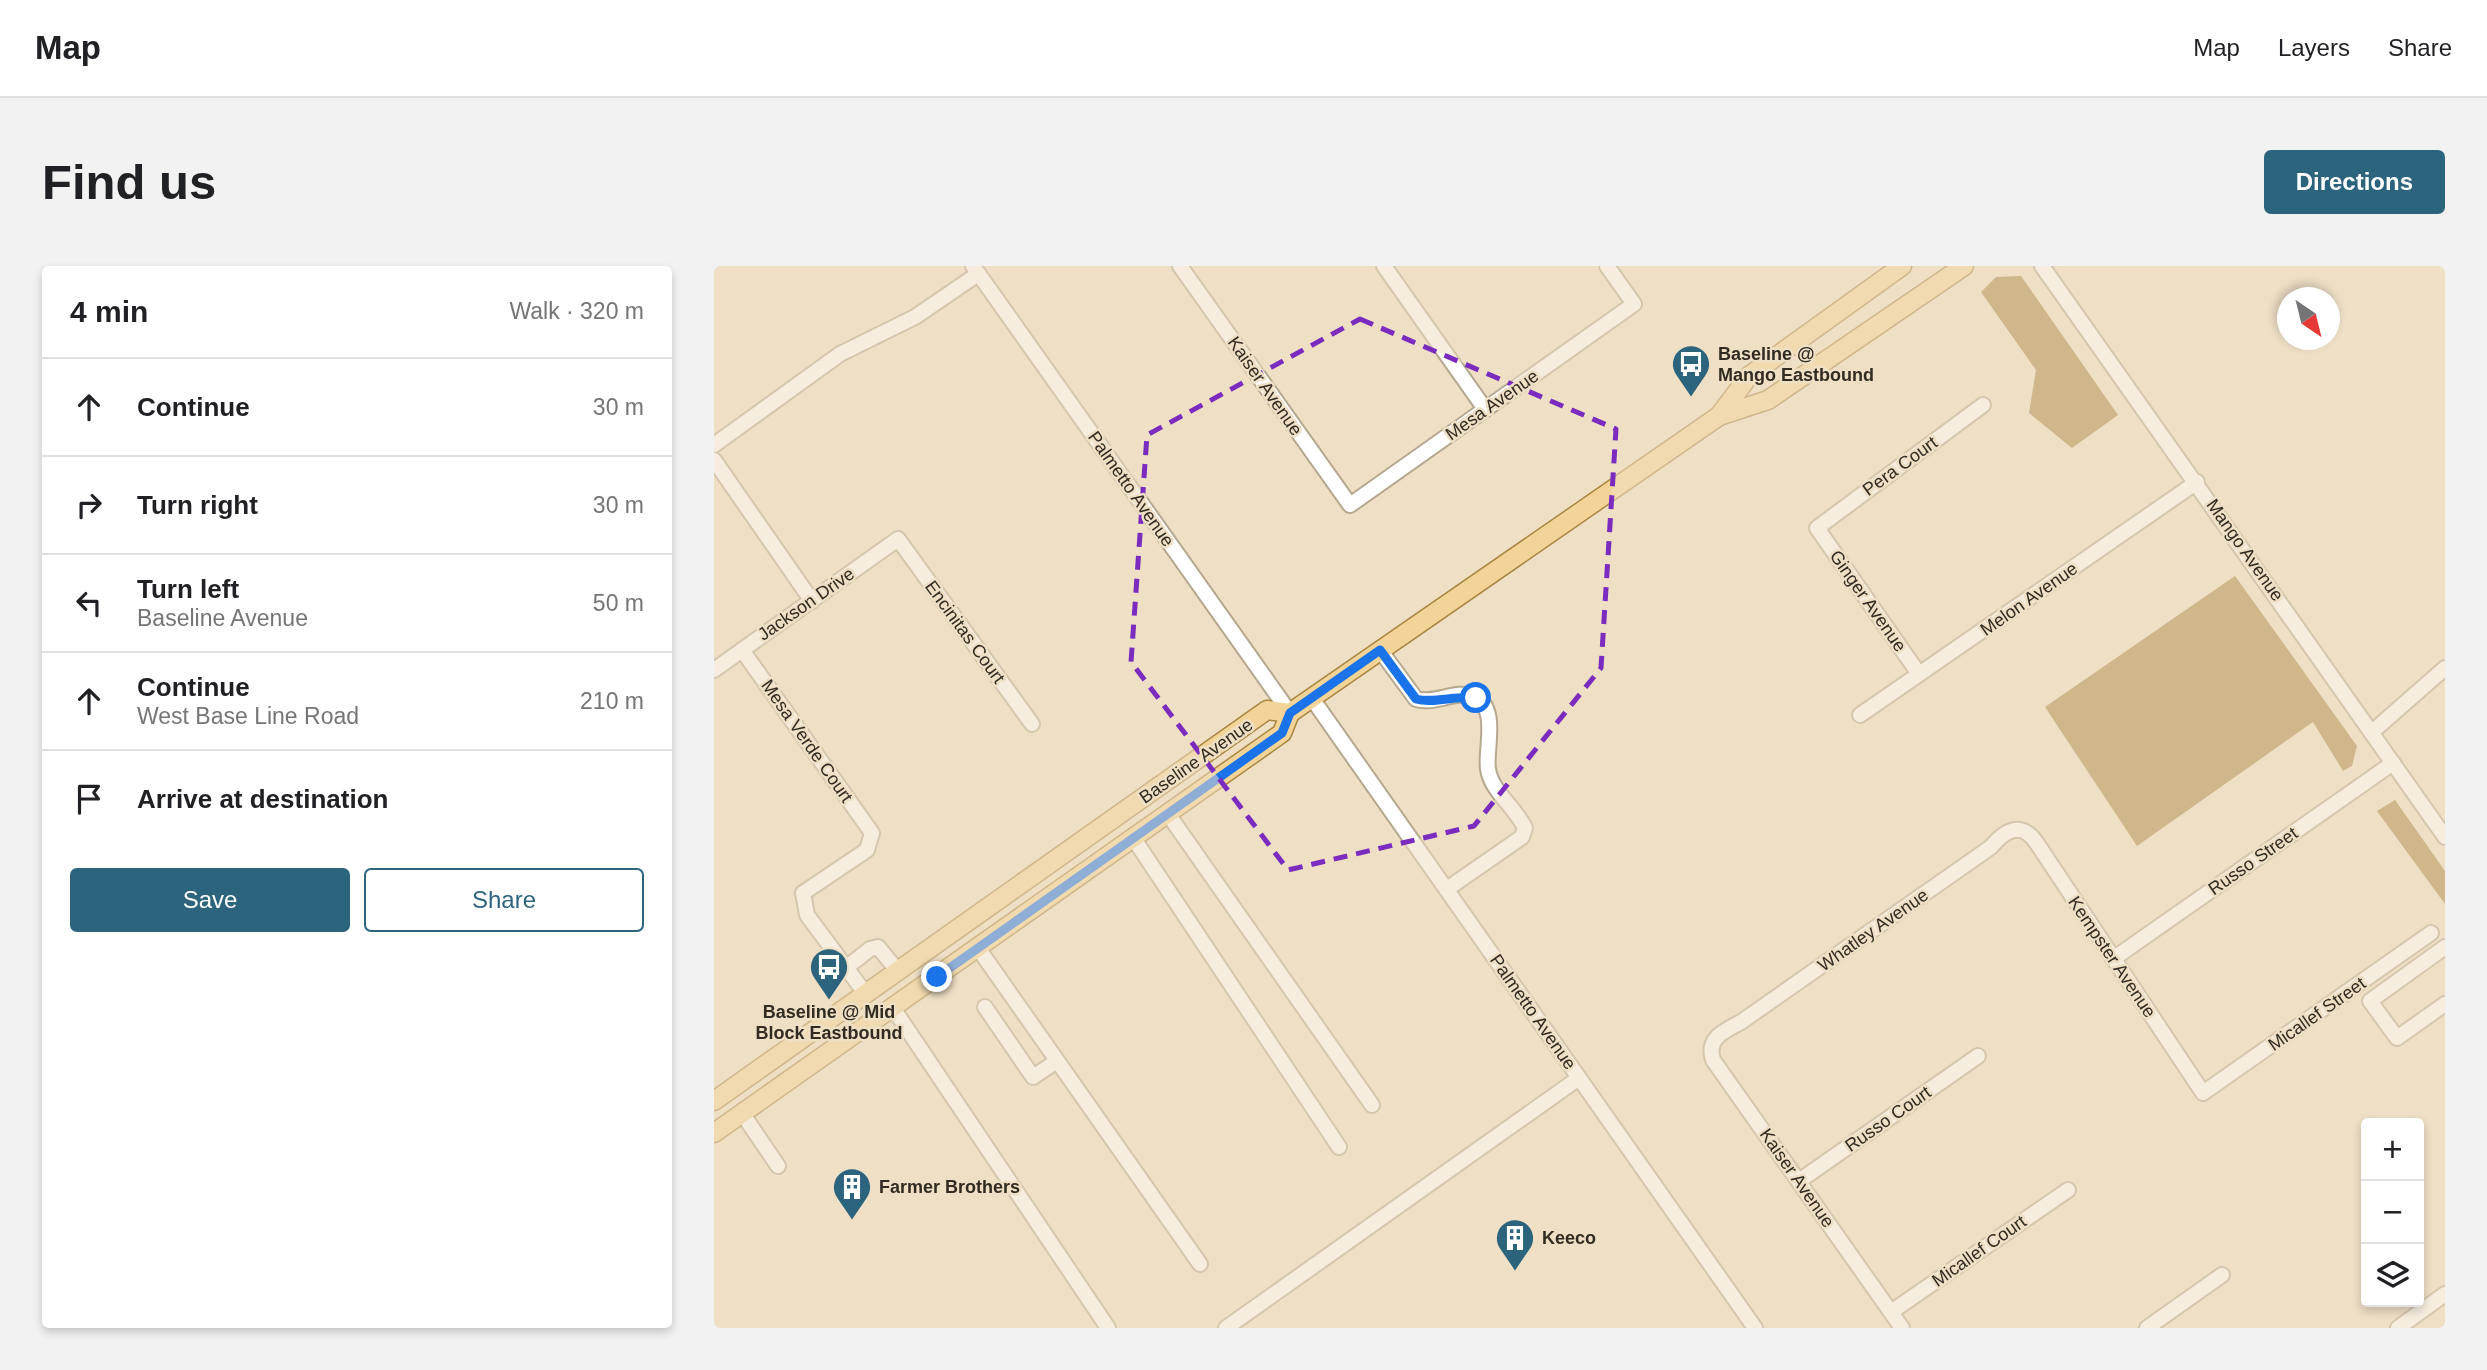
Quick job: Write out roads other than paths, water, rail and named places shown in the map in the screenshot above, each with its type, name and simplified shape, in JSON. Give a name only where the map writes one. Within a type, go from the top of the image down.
[{"type":"main road","points":[[1719,416],[1749,376],[1902,266]]},
{"type":"main road","points":[[714,1133],[1282,733],[1290,713],[1311,697],[1719,416],[1768,400],[1964,266]]},
{"type":"main road","name":"Baseline Avenue","points":[[714,1101],[1267,710],[1290,713]]},
{"type":"street","name":"Kaiser Avenue","points":[[1180,266],[1350,505]]},
{"type":"street","points":[[1384,266],[1485,409]]},
{"type":"street","name":"Mesa Avenue","points":[[1350,505],[1634,304],[1607,266]]},
{"type":"street","name":"Mango Avenue","points":[[2042,266],[2445,837]]},
{"type":"street","points":[[714,445],[839,354],[915,317],[975,270]]},
{"type":"street","name":"Palmetto Avenue","points":[[975,270],[1290,713]]},
{"type":"street","name":"Pera Court","points":[[1817,528],[1983,405]]},
{"type":"street","points":[[714,460],[812,601]]},
{"type":"street","name":"Melon Avenue","points":[[1860,715],[2197,482]]},
{"type":"street","name":"Ginger Avenue","points":[[1817,528],[1919,674]]},
{"type":"street","name":"Jackson Drive","points":[[714,670],[898,539]]},
{"type":"street","name":"Encinitas Court","points":[[898,539],[1032,724]]},
{"type":"street","name":"Mesa Verde Court","points":[[742,650],[872,833],[867,850],[803,894],[807,915],[847,967]]},
{"type":"street","points":[[1380,650],[1416,699],[1425,702],[1465,696],[1476,698],[1483,705],[1488,714],[1488,769],[1525,828],[1522,837],[1447,889]]},
{"type":"street","points":[[2372,732],[2445,668]]},
{"type":"street","name":"Palmetto Avenue","points":[[1311,697],[1755,1328]]},
{"type":"street","name":"Russo Street","points":[[2113,959],[2393,763]]},
{"type":"street","points":[[1168,814],[1371,1105]]},
{"type":"street","name":"Kempster Avenue","points":[[2016,829],[2030,834],[2203,1093]]},
{"type":"street","name":"Whatley Avenue","points":[[1727,1030],[1980,855],[2008,831],[2016,829]]},
{"type":"street","points":[[1134,839],[1339,1147]]},
{"type":"street","name":"Micallef Street","points":[[2203,1093],[2431,933]]},
{"type":"street","points":[[865,993],[847,967],[870,949],[878,947],[897,970]]},
{"type":"street","points":[[2445,947],[2370,1001],[2397,1038],[2445,1004]]},
{"type":"street","points":[[978,948],[1200,1264]]},
{"type":"street","points":[[893,1007],[1108,1328]]},
{"type":"street","points":[[985,1007],[1033,1077],[1057,1061]]},
{"type":"street","name":"Kaiser Avenue","points":[[1727,1030],[1717,1035],[1712,1043],[1713,1060],[1902,1328]]},
{"type":"street","name":"Russo Court","points":[[1800,1181],[1978,1056]]},
{"type":"street","points":[[1226,1328],[1580,1078]]},
{"type":"street","points":[[742,1113],[778,1166]]},
{"type":"street","name":"Micallef Court","points":[[1891,1312],[2068,1190]]},
{"type":"street","points":[[2147,1328],[2222,1275]]},
{"type":"street","points":[[2398,1328],[2445,1294]]},
{"type":"place","name":"Baseline @ Mango Eastbound","points":[[1691,398]]},
{"type":"place","name":"Baseline @ Mid Block Eastbound","points":[[829,1001]]},
{"type":"place","name":"Farmer Brothers","points":[[852,1221]]},
{"type":"place","name":"Keeco","points":[[1515,1272]]}]
